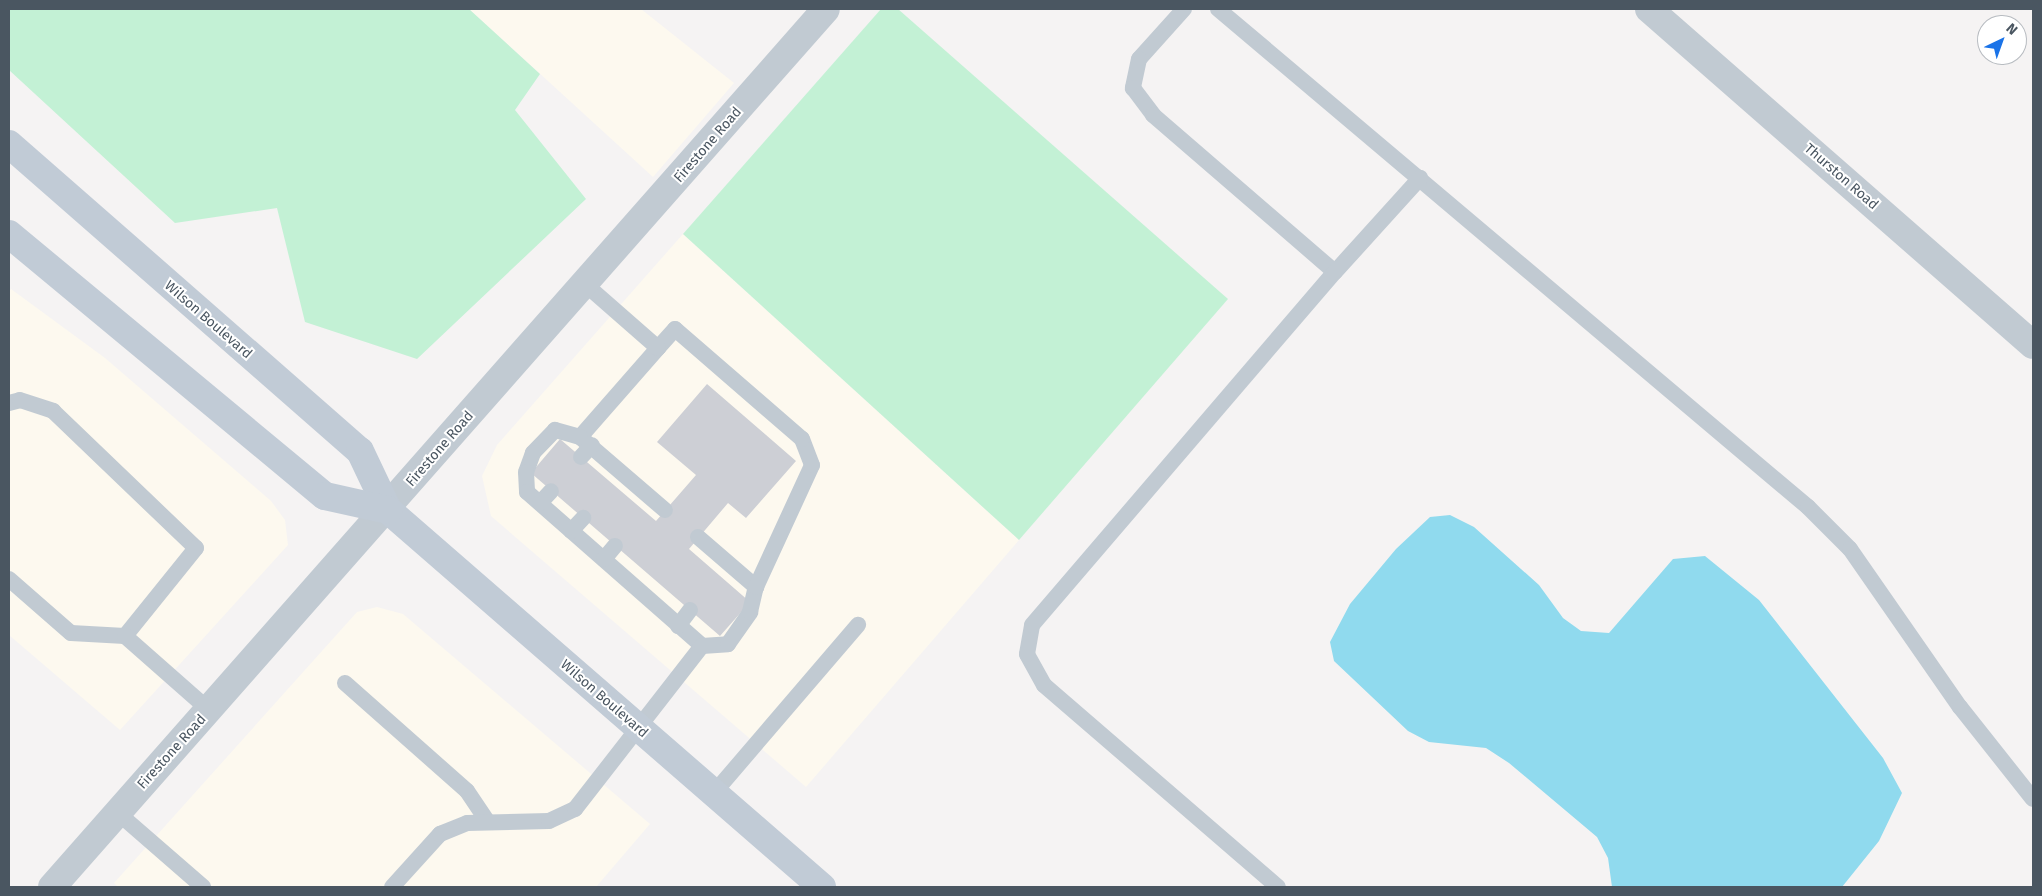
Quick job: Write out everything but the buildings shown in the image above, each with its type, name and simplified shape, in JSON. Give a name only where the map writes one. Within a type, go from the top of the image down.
[{"type":"main road","name":"Wilson Boulevard","points":[[9,144],[360,451],[388,510],[822,887]]},
{"type":"main road","name":"Wilson Boulevard","points":[[9,234],[325,496],[388,510]]},
{"type":"street","name":"Firestone Road","points":[[53,887],[388,510],[826,9]]},
{"type":"street","name":"Thurston Road","points":[[1650,9],[2033,345]]},
{"type":"lane","points":[[1184,9],[1138,59],[1133,88],[1153,115],[1335,272]]},
{"type":"lane","points":[[1218,9],[1808,507],[1850,549],[1960,706],[2033,799]]},
{"type":"lane","points":[[1278,887],[1050,690],[1026,654],[1032,625],[1335,272],[1420,178]]},
{"type":"lane","points":[[586,285],[658,348]]},
{"type":"lane","points":[[584,446],[658,348],[675,329],[802,438],[812,466],[756,587],[750,612],[728,644],[702,646],[678,626],[527,492],[526,472],[534,453],[555,430],[584,446],[618,478],[655,507]]},
{"type":"lane","points":[[9,403],[20,400],[53,411],[196,548],[125,636]]},
{"type":"lane","points":[[540,503],[551,491]]},
{"type":"lane","points":[[571,531],[583,518]]},
{"type":"lane","points":[[698,537],[724,570],[756,587]]},
{"type":"lane","points":[[604,559],[616,546]]},
{"type":"lane","points":[[9,579],[71,634],[125,636],[209,710]]},
{"type":"lane","points":[[678,626],[690,610]]},
{"type":"lane","points":[[713,794],[858,624]]},
{"type":"lane","points":[[392,887],[440,834],[467,824],[549,821],[575,809],[702,646]]},
{"type":"lane","points":[[345,683],[467,791],[488,822]]},
{"type":"lane","points":[[118,813],[203,887]]},
{"type":"shaded area","points":[[469,9],[641,9],[734,83],[653,177]]},
{"type":"shaded area","points":[[683,234],[1019,540],[806,787],[491,516],[482,476],[497,445]]},
{"type":"shaded area","points":[[11,289],[105,358],[271,501],[285,520],[288,545],[120,730],[9,635],[9,292]]},
{"type":"shaded area","points":[[377,607],[403,614],[650,824],[596,887],[118,887],[114,883],[357,612]]},
{"type":"green space","points":[[9,9],[469,9],[540,74],[515,110],[586,199],[417,359],[305,322],[277,208],[175,223],[9,70]]},
{"type":"green space","points":[[881,9],[898,9],[1228,299],[1019,540],[683,234]]},
{"type":"water","points":[[1450,515],[1474,527],[1539,585],[1563,618],[1581,631],[1609,633],[1673,559],[1705,556],[1759,600],[1883,758],[1902,793],[1879,841],[1842,887],[1612,887],[1608,858],[1597,837],[1509,763],[1486,748],[1429,742],[1408,731],[1334,661],[1330,642],[1350,604],[1396,549],[1430,517]]}]
